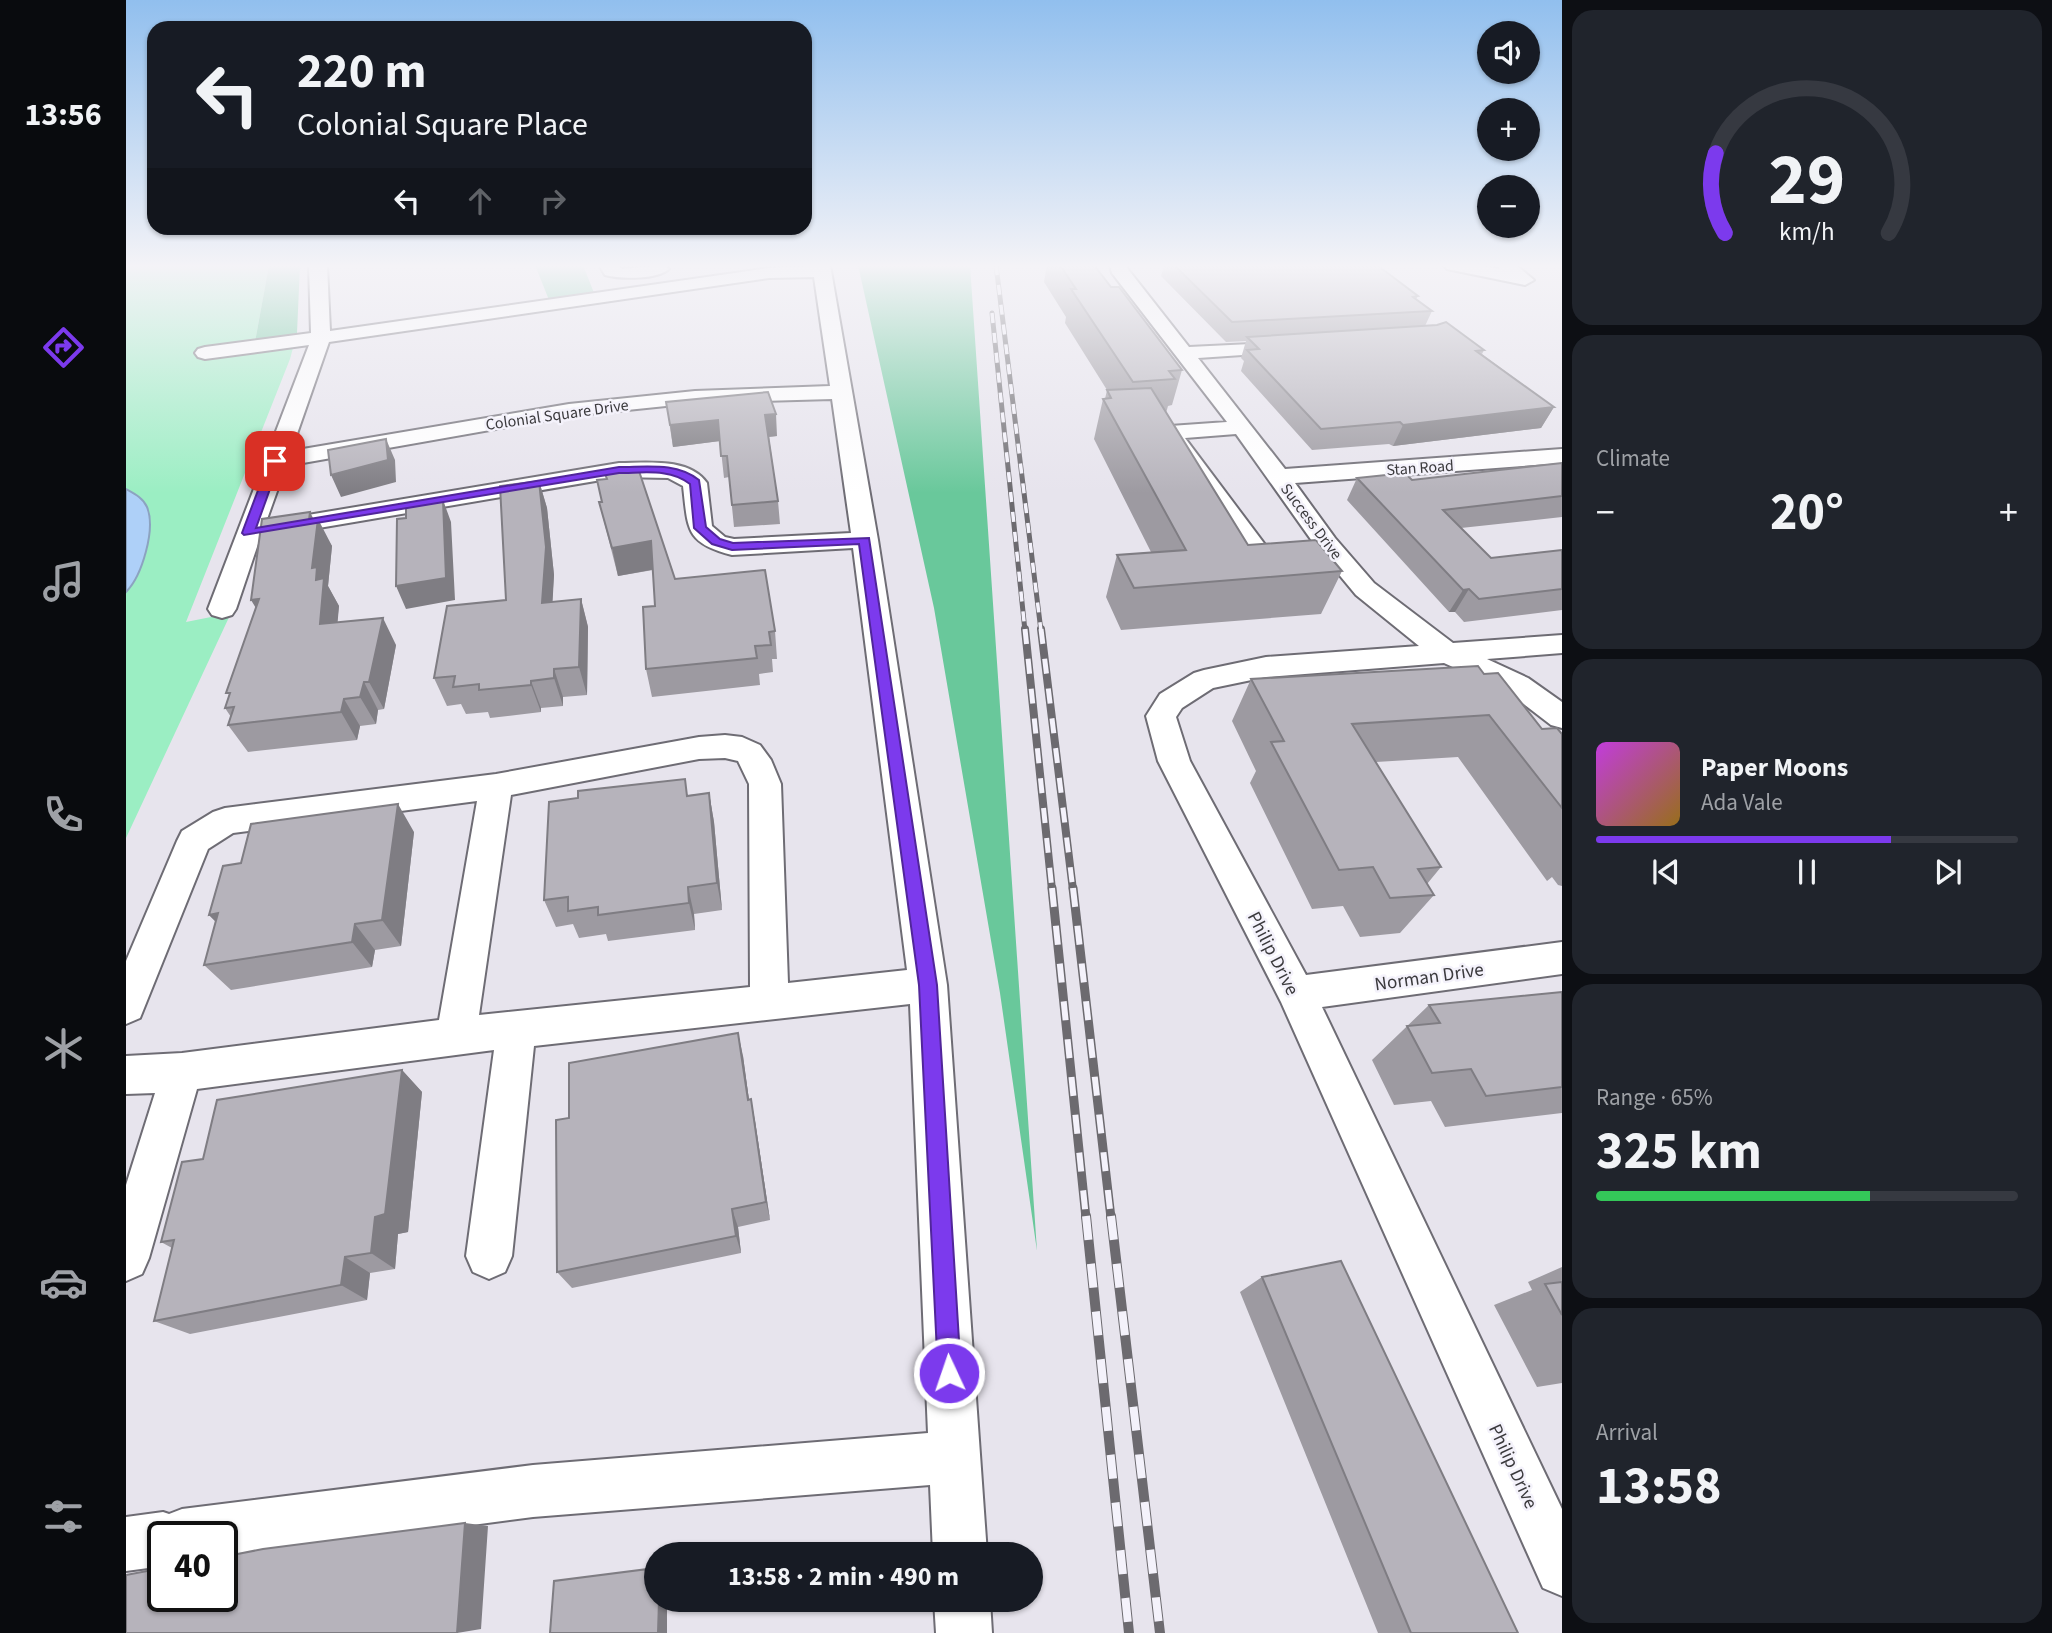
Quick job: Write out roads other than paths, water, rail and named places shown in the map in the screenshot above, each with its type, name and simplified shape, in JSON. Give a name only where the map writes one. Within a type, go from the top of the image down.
[{"type":"street","points":[[205,353],[296,341]]},
{"type":"street","points":[[222,609],[320,341]]},
{"type":"street","points":[[833,341],[928,985],[959,1542]]},
{"type":"street","name":"Success Drive","points":[[1175,341],[1242,427],[1332,550],[1365,589],[1446,652],[1518,685],[1562,717]]},
{"type":"street","points":[[1184,353],[1305,345]]},
{"type":"street","name":"Colonial Square Drive","points":[[275,461],[569,410],[695,397],[842,392]]},
{"type":"street","points":[[1242,427],[1170,433],[1259,554],[1332,550]]},
{"type":"street","name":"Stan Road","points":[[1278,477],[1562,456]]},
{"type":"street","points":[[248,533],[619,470],[670,470],[684,474],[695,483],[700,528],[716,541],[732,547],[864,540]]},
{"type":"street","name":"Philip Drive","points":[[1562,644],[1266,667],[1204,680],[1171,701],[1161,716],[1174,761],[1296,993],[1562,1569]]},
{"type":"street","points":[[126,1006],[194,841],[201,834],[238,818],[496,786],[699,748],[731,746],[749,752],[759,762],[765,784],[769,1002]]},
{"type":"street","points":[[456,1036],[496,786]]},
{"type":"street","name":"Norman Drive","points":[[1296,993],[1562,958]]},
{"type":"street","points":[[126,1075],[182,1072],[456,1036],[928,985]]},
{"type":"street","points":[[489,1256],[516,1030]]},
{"type":"street","points":[[126,1258],[182,1072]]},
{"type":"street","points":[[238,1529],[533,1491],[954,1457]]},
{"type":"street","points":[[126,1544],[147,1541]]},
{"type":"street","points":[[963,1612],[964,1633]]},
{"type":"water","points":[[126,489],[138,496],[147,507],[150,527],[142,564],[126,592]]},
{"type":"railway","points":[[995,341],[1025,631]]},
{"type":"railway","points":[[1005,341],[1041,631]]},
{"type":"railway","points":[[1025,629],[1052,890]]},
{"type":"railway","points":[[1041,629],[1073,890]]},
{"type":"railway","points":[[1052,888],[1086,1218]]},
{"type":"railway","points":[[1073,888],[1111,1218]]},
{"type":"railway","points":[[1086,1216],[1129,1633]]},
{"type":"railway","points":[[1111,1216],[1160,1633]]}]
